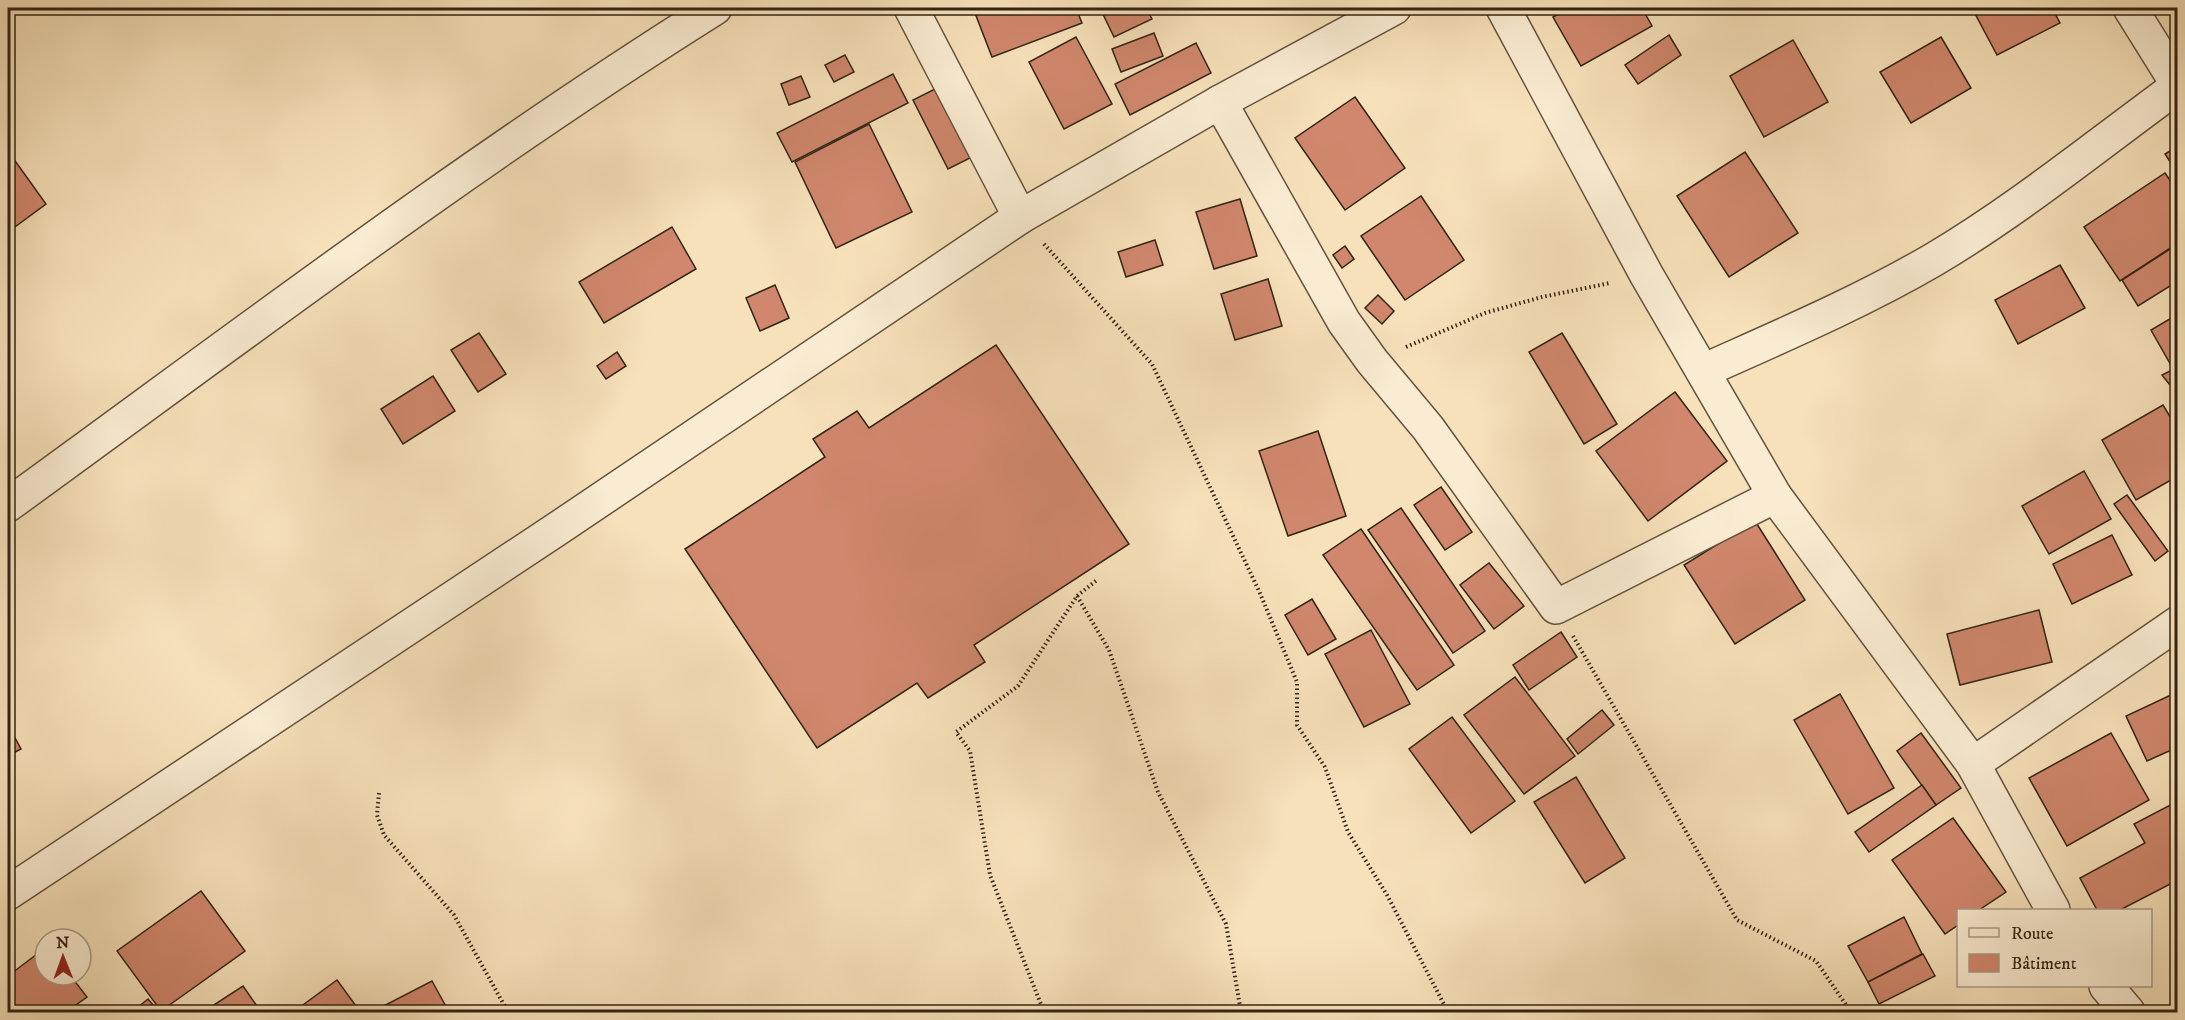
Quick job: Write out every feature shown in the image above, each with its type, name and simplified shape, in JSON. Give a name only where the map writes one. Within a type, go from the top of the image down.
[{"type":"street","points":[[8,505],[375,238],[635,59],[715,8]]},
{"type":"street","points":[[911,8],[1020,217]]},
{"type":"street","points":[[8,893],[550,534],[1020,217],[1220,102],[1394,8]]},
{"type":"street","points":[[1503,8],[1646,274],[1775,496],[1973,764],[2052,909]]},
{"type":"street","points":[[1703,371],[1843,308],[1933,260],[2015,206],[2178,86],[2130,8]]},
{"type":"street","points":[[1220,102],[1316,276],[1344,322],[1372,361],[1428,428],[1556,607],[1775,496]]},
{"type":"street","points":[[1973,764],[2178,623]]},
{"type":"street","points":[[2107,987],[2128,1012]]},
{"type":"path","points":[[1020,217],[1152,364],[1259,591],[1293,672],[1297,682],[1297,725],[1325,766],[1348,832],[1387,895],[1448,1012]]},
{"type":"path","points":[[1372,361],[1485,313],[1542,297],[1646,274]]},
{"type":"path","points":[[1044,1012],[990,875],[970,751],[956,732],[1018,686],[1077,596],[1097,580]]},
{"type":"path","points":[[1077,596],[1109,650],[1158,792],[1226,924],[1241,1012]]},
{"type":"path","points":[[1556,607],[1737,920],[1816,961],[1851,1012]]},
{"type":"path","points":[[379,793],[377,815],[384,835],[454,915],[508,1012]]},
{"type":"building","points":[[973,8],[1076,8],[1082,23],[992,57]]},
{"type":"building","points":[[1100,8],[1146,8],[1152,19],[1114,37]]},
{"type":"building","points":[[1569,8],[1642,8],[1652,26],[1581,66],[1553,17]]},
{"type":"building","points":[[1972,8],[2052,8],[2060,23],[1997,55]]},
{"type":"building","points":[[1154,33],[1163,56],[1121,72],[1112,49]]},
{"type":"building","points":[[1669,35],[1681,55],[1638,84],[1625,65]]},
{"type":"building","points":[[1076,37],[1112,104],[1064,129],[1029,62]]},
{"type":"building","points":[[1941,37],[1971,88],[1911,123],[1880,72]]},
{"type":"building","points":[[1793,40],[1828,102],[1764,137],[1730,76]]},
{"type":"building","points":[[1196,43],[1211,73],[1130,115],[1115,84]]},
{"type":"building","points":[[845,55],[854,72],[834,82],[825,65]]},
{"type":"building","points":[[893,74],[908,103],[792,162],[777,133]]},
{"type":"building","points":[[801,76],[810,97],[789,105],[781,84]]},
{"type":"building","points":[[939,87],[974,156],[948,169],[913,100]]},
{"type":"building","points":[[1355,97],[1405,168],[1345,210],[1295,138]]},
{"type":"building","points":[[869,124],[912,212],[836,248],[795,162]]},
{"type":"building","points":[[2178,146],[2178,174],[2165,154]]},
{"type":"building","points":[[8,151],[46,204],[8,232]]},
{"type":"building","points":[[1745,152],[1798,233],[1729,277],[1677,196]]},
{"type":"building","points":[[2165,173],[2178,192],[2178,243],[2120,281],[2084,227]]},
{"type":"building","points":[[1421,196],[1464,260],[1405,300],[1361,236]]},
{"type":"building","points":[[1240,199],[1257,256],[1214,269],[1196,212]]},
{"type":"building","points":[[672,227],[696,269],[604,323],[579,282]]},
{"type":"building","points":[[1155,240],[1163,265],[1126,277],[1118,252]]},
{"type":"building","points":[[2178,244],[2178,281],[2138,306],[2122,280]]},
{"type":"building","points":[[1345,246],[1354,259],[1342,268],[1333,255]]},
{"type":"building","points":[[2060,265],[2085,308],[2018,344],[1995,300]]},
{"type":"building","points":[[1268,279],[1282,326],[1235,340],[1221,294]]},
{"type":"building","points":[[775,285],[789,318],[760,331],[746,298]]},
{"type":"building","points":[[1378,295],[1394,311],[1382,324],[1365,308]]},
{"type":"building","points":[[2178,314],[2178,364],[2172,367],[2151,330]]},
{"type":"building","points":[[479,333],[506,374],[478,392],[451,350]]},
{"type":"building","points":[[1562,333],[1617,424],[1584,444],[1529,352]]},
{"type":"building","points":[[996,345],[1129,544],[974,645],[985,662],[928,698],[917,683],[817,748],[685,549],[825,457],[813,439],[857,411],[869,428]]},
{"type":"building","points":[[617,352],[626,366],[606,379],[597,366]]},
{"type":"building","points":[[2178,367],[2178,395],[2162,375]]},
{"type":"building","points":[[433,376],[455,411],[403,444],[381,409]]},
{"type":"building","points":[[1675,392],[1727,461],[1648,521],[1596,451]]},
{"type":"building","points":[[2163,405],[2178,430],[2178,476],[2136,500],[2102,440]]},
{"type":"building","points":[[1318,431],[1346,516],[1288,536],[1259,451]]},
{"type":"building","points":[[2084,471],[2111,519],[2049,554],[2022,506]]},
{"type":"building","points":[[1441,487],[1472,532],[1445,550],[1414,505]]},
{"type":"building","points":[[2127,495],[2168,551],[2155,561],[2114,504]]},
{"type":"building","points":[[1401,508],[1485,631],[1453,653],[1368,530]]},
{"type":"building","points":[[1755,521],[1805,600],[1735,644],[1684,565]]},
{"type":"building","points":[[1361,529],[1454,665],[1417,690],[1323,555]]},
{"type":"building","points":[[2112,535],[2132,575],[2072,604],[2053,564]]},
{"type":"building","points":[[1489,563],[1524,606],[1494,629],[1460,585]]},
{"type":"building","points":[[1312,599],[1336,639],[1308,655],[1285,615]]},
{"type":"building","points":[[2039,610],[2052,662],[1960,685],[1947,634]]},
{"type":"building","points":[[1371,630],[1410,704],[1364,727],[1325,654]]},
{"type":"building","points":[[1561,632],[1577,657],[1529,690],[1513,665]]},
{"type":"building","points":[[1515,677],[1575,756],[1524,794],[1464,715]]},
{"type":"building","points":[[1840,694],[1894,788],[1848,814],[1794,720]]},
{"type":"building","points":[[2173,694],[2178,703],[2178,747],[2147,761],[2126,716]]},
{"type":"building","points":[[1602,710],[1614,725],[1578,754],[1567,739]]},
{"type":"building","points":[[1452,717],[1515,801],[1471,833],[1409,749]]},
{"type":"building","points":[[8,725],[21,749],[8,756]]},
{"type":"building","points":[[1921,733],[1961,788],[1936,805],[1897,751]]},
{"type":"building","points":[[2111,733],[2149,800],[2067,846],[2029,778]]},
{"type":"building","points":[[1576,777],[1625,858],[1585,883],[1534,802]]},
{"type":"building","points":[[1922,785],[1936,805],[1869,852],[1855,832]]},
{"type":"building","points":[[2178,801],[2178,880],[2122,909],[2096,909],[2080,878],[2145,843],[2134,824]]},
{"type":"building","points":[[1953,818],[2006,892],[1980,909],[1957,909],[1957,926],[1945,934],[1892,860]]},
{"type":"building","points":[[201,891],[245,951],[161,1011],[117,951]]},
{"type":"building","points":[[1904,917],[1922,954],[1868,982],[1848,946]]},
{"type":"building","points":[[1923,954],[1935,976],[1879,1004],[1868,982]]},
{"type":"building","points":[[33,957],[33,987],[79,987],[87,997],[66,1012],[14,1012],[8,1003],[8,976]]},
{"type":"building","points":[[337,980],[359,1010],[356,1012],[308,1012],[303,1005]]},
{"type":"building","points":[[432,981],[449,1012],[372,1012]]},
{"type":"building","points":[[243,986],[261,1012],[203,1012]]},
{"type":"building","points":[[148,999],[159,1012],[132,1012]]}]
